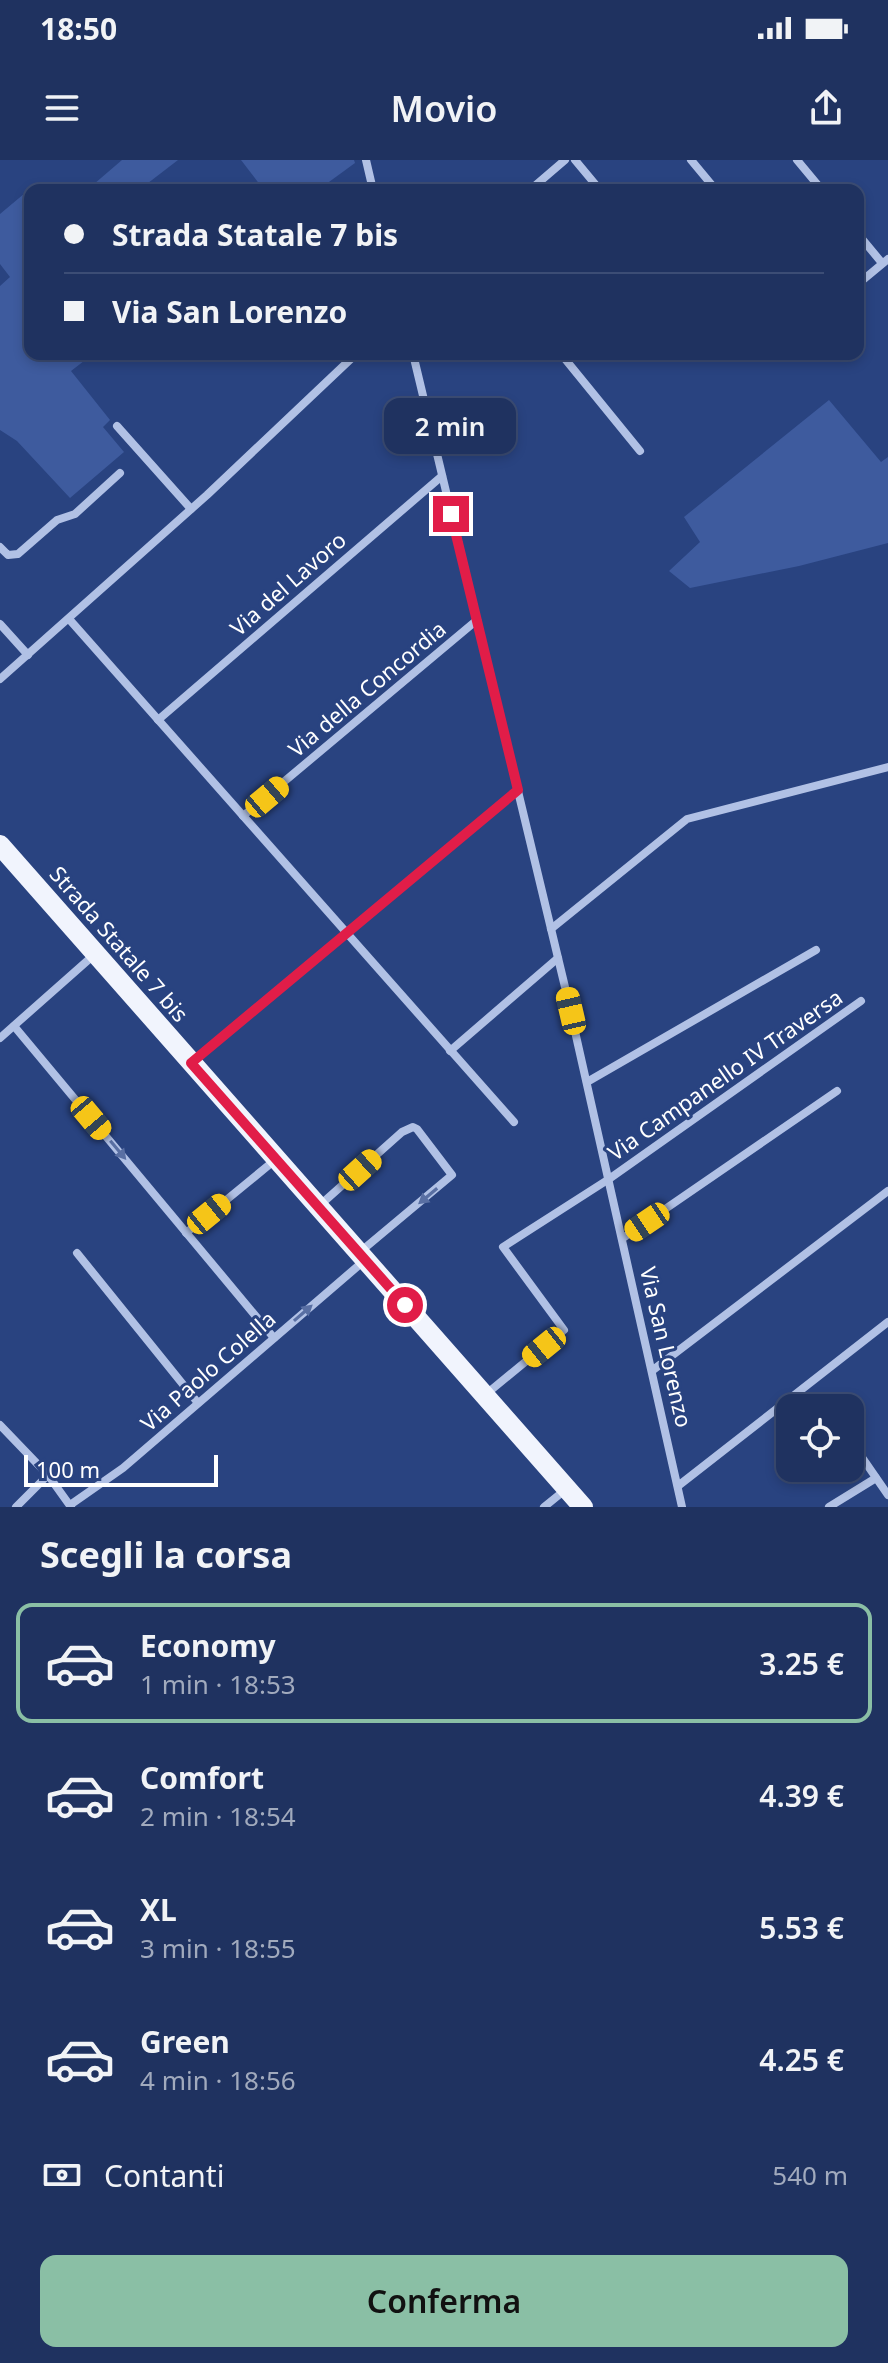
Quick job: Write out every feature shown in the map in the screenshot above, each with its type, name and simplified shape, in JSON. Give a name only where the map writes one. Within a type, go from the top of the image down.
[{"type":"main road","name":"Strada Statale 7 bis","points":[[0,845],[583,1507]]},
{"type":"street","points":[[366,160],[372,184]]},
{"type":"street","points":[[537,184],[565,160]]},
{"type":"street","points":[[575,160],[595,184]]},
{"type":"street","points":[[691,160],[711,184]]},
{"type":"street","points":[[797,160],[817,184]]},
{"type":"street","points":[[864,240],[885,261],[864,279]]},
{"type":"street","points":[[0,679],[191,509],[350,360]]},
{"type":"street","name":"Via San Lorenzo","points":[[414,360],[587,1082],[682,1507]]},
{"type":"street","points":[[566,360],[640,451]]},
{"type":"street","points":[[117,426],[191,509]]},
{"type":"street","points":[[0,547],[8,555],[18,554],[57,520],[75,514],[120,473]]},
{"type":"street","name":"Via del Lavoro","points":[[158,720],[442,476]]},
{"type":"street","points":[[69,619],[514,1122]]},
{"type":"street","name":"Via della Concordia","points":[[243,816],[477,620]]},
{"type":"street","points":[[0,624],[28,655]]},
{"type":"street","points":[[551,929],[687,819],[888,767]]},
{"type":"street","points":[[191,1063],[518,790]]},
{"type":"street","points":[[587,1082],[816,950]]},
{"type":"street","points":[[0,1038],[95,953]]},
{"type":"street","points":[[450,1051],[558,958]]},
{"type":"street","name":"Via Campanello IV Traversa","points":[[484,1395],[564,1330],[503,1247],[609,1179],[861,1001]]},
{"type":"street","points":[[14,1026],[274,1338]]},
{"type":"street","points":[[623,1238],[837,1091]]},
{"type":"street","name":"Via Paolo Colella","points":[[71,1506],[123,1468],[274,1338],[452,1175],[413,1127],[402,1132],[318,1207]]},
{"type":"street","points":[[186,1233],[276,1159]]},
{"type":"street","points":[[653,1370],[888,1191]]},
{"type":"street","points":[[77,1253],[198,1403]]},
{"type":"street","points":[[678,1486],[888,1322]]},
{"type":"street","points":[[0,1425],[48,1475],[71,1506]]},
{"type":"street","points":[[864,1460],[888,1495]]},
{"type":"street","points":[[16,1507],[48,1475]]},
{"type":"street","points":[[829,1507],[876,1478]]},
{"type":"street","points":[[544,1507],[566,1488]]},
{"type":"shaded area","points":[[122,160],[178,160],[147,184],[94,184]]},
{"type":"shaded area","points":[[241,160],[354,160],[355,163],[326,184],[259,184]]},
{"type":"shaded area","points":[[24,194],[24,360],[85,360],[71,371],[110,420],[103,427],[124,452],[70,498],[17,441],[0,430],[0,286],[10,277],[0,264],[0,214]]},
{"type":"shaded area","points":[[829,400],[881,462],[888,457],[888,543],[799,566],[690,588],[669,571],[700,542],[684,517]]},
{"type":"route","points":[[405,1305],[191,1063],[518,790],[451,514]]}]
